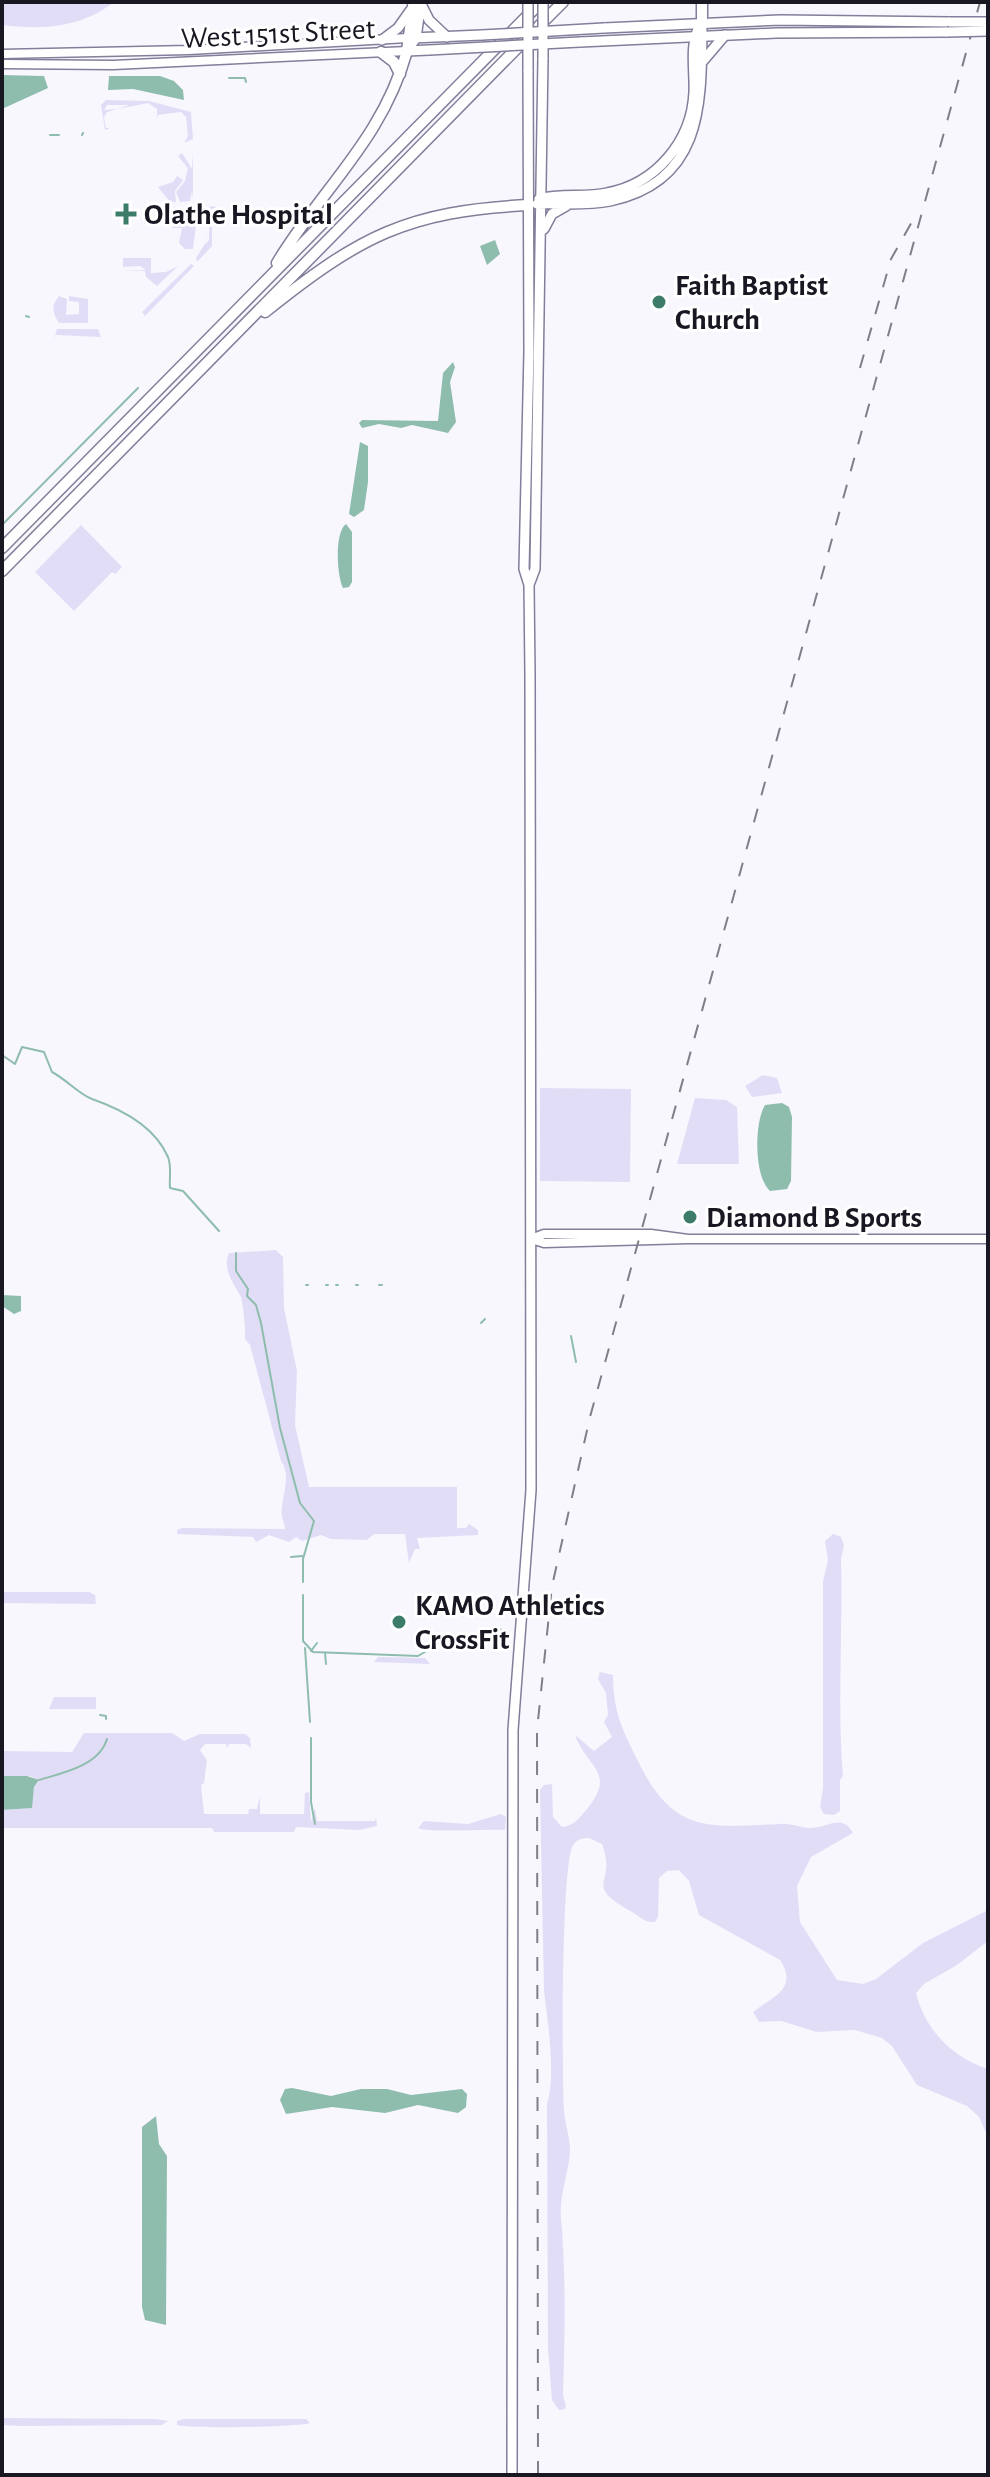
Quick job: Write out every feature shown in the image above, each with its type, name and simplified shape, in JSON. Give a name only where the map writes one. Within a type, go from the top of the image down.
[{"type":"highway","points":[[2,548],[542,2]]},
{"type":"highway","points":[[2,571],[563,2]]},
{"type":"highway","points":[[702,2],[702,23]]},
{"type":"highway","points":[[268,278],[294,235],[379,123],[407,51]]},
{"type":"highway","points":[[381,52],[394,62],[400,74]]},
{"type":"highway","points":[[229,341],[300,284],[390,229],[457,210],[529,205]]},
{"type":"main road","points":[[512,2475],[513,1730],[517,1640],[530,1514],[529,585],[524,569],[529,205],[528,2]]},
{"type":"main road","points":[[529,585],[535,569],[542,201],[542,2]]},
{"type":"main road","points":[[417,4],[447,37]]},
{"type":"main road","points":[[407,51],[417,4]]},
{"type":"main road","points":[[382,40],[398,28],[417,4]]},
{"type":"main road","name":"West 151st Street","points":[[2,54],[197,50],[702,23],[838,20],[988,31]]},
{"type":"main road","name":"West 151st Street","points":[[2,64],[113,65],[698,36],[949,27],[988,22]]},
{"type":"main road","points":[[529,205],[560,197],[607,194],[629,187],[649,176],[671,155],[681,141],[692,109],[698,36],[702,23]]},
{"type":"main road","points":[[702,62],[725,35]]},
{"type":"main road","points":[[541,233],[552,214],[570,205],[629,195],[653,183],[673,164],[688,143],[698,118],[702,62],[698,36]]},
{"type":"main road","points":[[541,176],[560,197]]},
{"type":"main road","points":[[542,201],[570,205]]},
{"type":"main road","points":[[531,1239],[557,1243],[688,1239],[988,1239]]},
{"type":"shaded area","points":[[2,2],[114,2],[75,22],[32,27],[2,25]]},
{"type":"shaded area","points":[[2,75],[44,76],[48,88],[2,109]]},
{"type":"shaded area","points":[[109,76],[160,76],[174,81],[183,90],[184,100],[133,89],[108,90]]},
{"type":"shaded area","points":[[106,100],[149,101],[191,112],[193,139],[184,143],[188,136],[186,117],[181,112],[158,115],[157,119],[157,109],[148,103],[118,109],[129,105],[107,105],[104,110],[117,109],[107,112],[104,117],[106,128],[110,128],[105,130],[101,105]]},
{"type":"shaded area","points":[[193,151],[193,199],[192,191],[190,201],[180,202],[176,192],[185,181],[188,168],[178,156],[182,153],[192,169]]},
{"type":"shaded area","points":[[177,176],[183,180],[175,191],[176,202],[170,202],[158,187],[173,182]]},
{"type":"shaded area","points":[[210,206],[217,207],[212,209],[212,246],[197,262],[196,258],[206,242],[208,218],[206,244],[209,240]]},
{"type":"shaded area","points":[[176,222],[196,225],[193,249],[185,249],[179,243],[182,228],[172,228]]},
{"type":"shaded area","points":[[495,240],[500,254],[487,265],[480,246]]},
{"type":"shaded area","points":[[123,258],[151,258],[151,273],[166,272],[178,266],[157,286],[146,277],[145,271],[123,271],[146,270],[140,266],[123,267]]},
{"type":"shaded area","points":[[191,264],[194,266],[145,316],[142,312]]},
{"type":"shaded area","points":[[59,296],[67,299],[66,315],[79,314],[79,302],[69,301],[69,296],[88,299],[88,323],[59,323],[53,309]]},
{"type":"shaded area","points":[[57,329],[98,329],[101,337],[56,335],[54,340]]},
{"type":"shaded area","points":[[453,362],[455,367],[450,382],[456,422],[448,433],[412,425],[401,428],[379,424],[362,428],[359,423],[362,420],[438,421],[443,373]]},
{"type":"shaded area","points":[[360,442],[368,446],[368,482],[364,510],[354,517],[349,514]]},
{"type":"shaded area","points":[[346,524],[352,532],[352,582],[349,587],[343,588],[338,545]]},
{"type":"shaded area","points":[[81,525],[122,567],[115,574],[112,572],[74,611],[35,572]]},
{"type":"shaded area","points":[[763,1075],[777,1078],[782,1093],[752,1097],[745,1086]]},
{"type":"shaded area","points":[[540,1088],[631,1089],[630,1182],[540,1181]]},
{"type":"shaded area","points":[[695,1098],[726,1100],[737,1107],[739,1164],[677,1164]]},
{"type":"shaded area","points":[[782,1103],[789,1107],[792,1117],[791,1181],[787,1189],[770,1191],[758,1162],[759,1124],[765,1105]]},
{"type":"shaded area","points":[[276,1250],[283,1257],[284,1308],[297,1371],[295,1425],[309,1487],[457,1487],[457,1528],[466,1528],[469,1524],[478,1530],[478,1535],[417,1538],[420,1549],[415,1549],[409,1563],[405,1534],[374,1534],[367,1540],[331,1539],[321,1535],[302,1541],[296,1537],[289,1542],[269,1535],[256,1542],[253,1537],[177,1534],[177,1530],[182,1528],[285,1529],[282,1511],[286,1474],[250,1345],[245,1339],[241,1298],[227,1264],[229,1253]]},
{"type":"shaded area","points":[[2,1295],[21,1296],[21,1311],[14,1314],[2,1306]]},
{"type":"shaded area","points":[[833,1534],[841,1537],[844,1545],[841,1559],[840,1696],[843,1776],[840,1780],[840,1811],[834,1815],[824,1814],[820,1807],[823,1788],[823,1582],[828,1560],[825,1541]]},
{"type":"shaded area","points":[[2,1592],[89,1592],[95,1595],[96,1604],[2,1603]]},
{"type":"shaded area","points":[[378,1657],[425,1658],[430,1664],[374,1662]]},
{"type":"shaded area","points":[[600,1672],[613,1675],[620,1720],[651,1785],[680,1814],[713,1825],[784,1824],[810,1828],[839,1823],[849,1827],[853,1833],[811,1857],[797,1886],[800,1922],[837,1980],[863,1984],[876,1979],[923,1943],[988,1910],[988,1941],[957,1965],[924,1984],[916,1993],[926,2019],[942,2041],[963,2058],[988,2069],[988,2137],[979,2117],[967,2106],[917,2085],[892,2046],[882,2038],[855,2030],[817,2032],[781,2021],[759,2022],[753,2012],[775,1997],[785,1985],[785,1970],[780,1960],[699,1915],[689,1881],[679,1870],[667,1871],[659,1878],[658,1917],[655,1922],[648,1922],[616,1902],[604,1889],[606,1858],[602,1844],[589,1838],[578,1840],[573,1845],[569,1861],[564,1929],[563,2090],[570,2147],[561,2209],[565,2306],[563,2393],[566,2405],[565,2409],[559,2410],[552,2400],[548,2348],[547,2104],[551,2065],[544,1991],[540,1790],[544,1785],[552,1784],[553,1817],[562,1827],[576,1821],[596,1797],[600,1778],[575,1735],[594,1751],[612,1737],[604,1722],[608,1715],[606,1693],[598,1679]]},
{"type":"shaded area","points":[[54,1697],[96,1697],[96,1709],[49,1709]]},
{"type":"shaded area","points":[[84,1733],[172,1733],[184,1741],[200,1734],[245,1734],[250,1738],[251,1748],[246,1744],[229,1744],[227,1748],[226,1744],[205,1744],[200,1750],[207,1760],[204,1783],[201,1785],[204,1814],[248,1814],[249,1809],[257,1809],[260,1796],[260,1814],[304,1814],[305,1793],[309,1792],[311,1822],[315,1808],[317,1821],[375,1821],[376,1817],[377,1826],[359,1830],[296,1827],[294,1832],[214,1832],[212,1828],[2,1828],[2,1810],[31,1808],[34,1787],[39,1781],[30,1776],[2,1776],[2,1751],[72,1752]]},
{"type":"shaded area","points":[[2,1776],[27,1776],[39,1780],[34,1787],[32,1808],[2,1810]]},
{"type":"shaded area","points":[[501,1814],[506,1817],[505,1830],[418,1828],[424,1821],[468,1824]]},
{"type":"shaded area","points":[[285,2089],[331,2096],[361,2089],[387,2089],[411,2095],[462,2089],[467,2094],[466,2107],[458,2113],[418,2105],[385,2113],[332,2107],[286,2114],[280,2100]]},
{"type":"shaded area","points":[[156,2116],[159,2144],[167,2156],[166,2325],[145,2320],[142,2307],[142,2127]]},
{"type":"shaded area","points":[[4,2418],[168,2421],[162,2425],[22,2426],[2,2425]]},
{"type":"shaded area","points":[[306,2419],[310,2423],[245,2427],[177,2425],[177,2421]]},
{"type":"waterway","points":[[229,78],[245,78],[246,82]]},
{"type":"waterway","points":[[50,135],[59,135]]},
{"type":"waterway","points":[[2,525],[138,388]]},
{"type":"waterway","points":[[2,1055],[15,1064],[22,1047],[44,1052],[52,1072],[87,1097],[114,1108],[146,1128],[168,1157],[170,1188],[183,1191],[219,1231]]},
{"type":"waterway","points":[[236,1253],[236,1271],[248,1289],[247,1296],[256,1305],[261,1323],[280,1428],[300,1503],[314,1521],[303,1559],[303,1582]]},
{"type":"waterway","points":[[481,1323],[485,1319]]},
{"type":"waterway","points":[[571,1336],[576,1362]]},
{"type":"waterway","points":[[291,1557],[302,1556]]},
{"type":"waterway","points":[[303,1595],[303,1641],[313,1652],[418,1656],[440,1643],[478,1643],[500,1629],[506,1635]]},
{"type":"waterway","points":[[311,1651],[317,1643]]},
{"type":"waterway","points":[[305,1648],[310,1722]]},
{"type":"waterway","points":[[325,1653],[326,1664]]},
{"type":"waterway","points":[[100,1715],[106,1716],[106,1719]]},
{"type":"waterway","points":[[311,1738],[311,1802],[315,1824]]},
{"type":"waterway","points":[[39,1780],[88,1762],[103,1748],[107,1739]]},
{"type":"railway","points":[[538,2475],[537,1730],[552,1586],[590,1417],[980,2]]},
{"type":"railway","points":[[860,368],[891,259],[913,220]]},
{"type":"place","name":"Olathe Hospital","points":[[126,214]]},
{"type":"place","name":"Faith Baptist Church","points":[[659,302]]},
{"type":"place","name":"Diamond B Sports","points":[[690,1217]]},
{"type":"place","name":"KAMO Athletics CrossFit","points":[[399,1622]]}]
